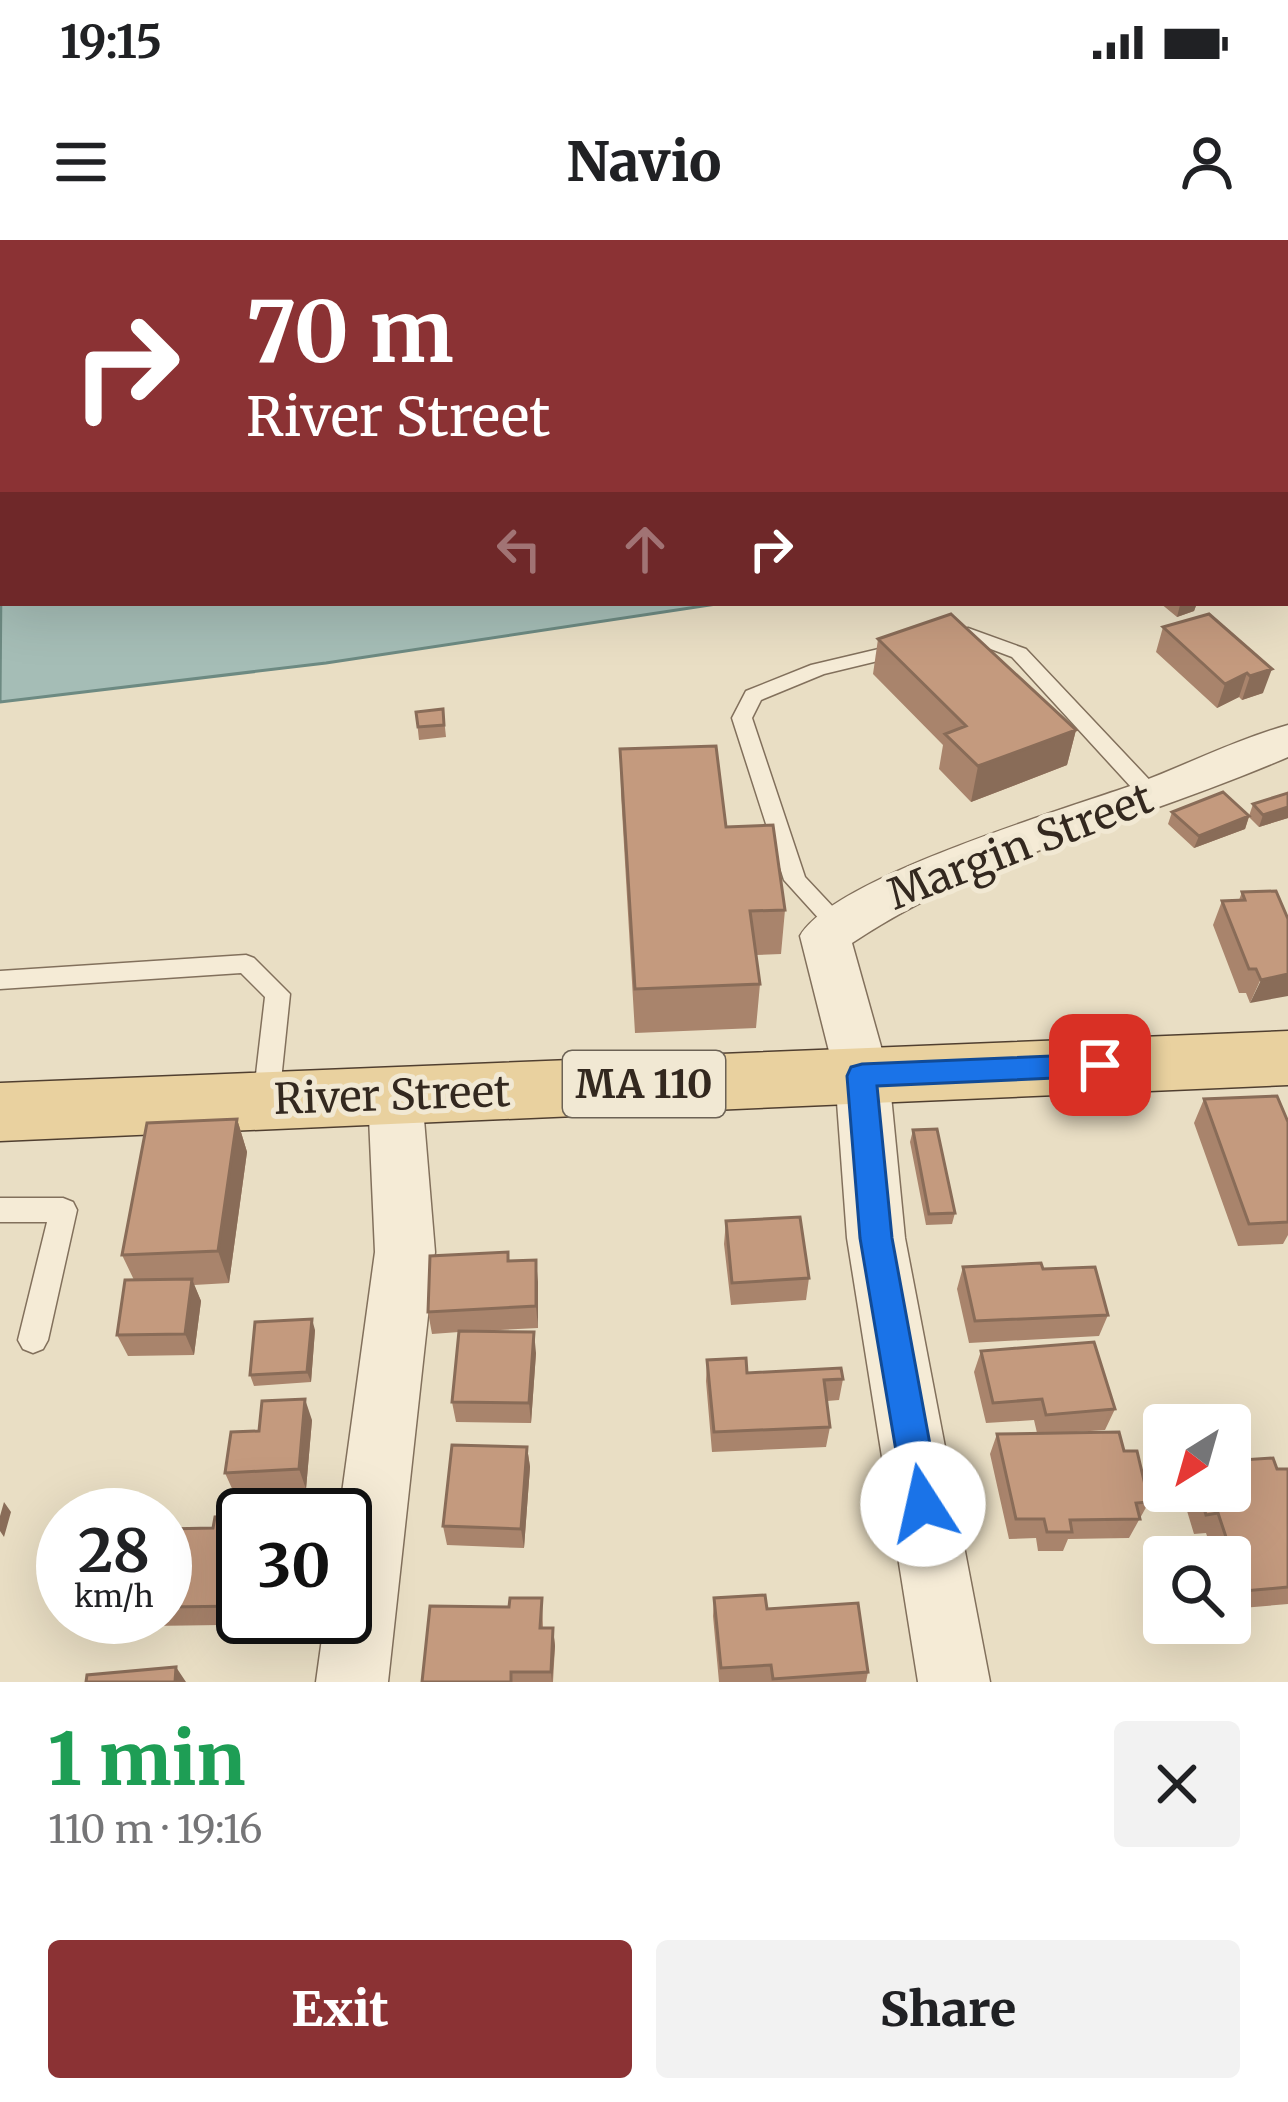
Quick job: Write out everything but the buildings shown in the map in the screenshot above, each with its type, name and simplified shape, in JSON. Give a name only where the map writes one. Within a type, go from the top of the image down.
[{"type":"main road","name":"River Street","points":[[0,1112],[1288,1058]]},
{"type":"street","name":"Margin Street","points":[[862,1076],[824,936],[876,901],[966,860],[1151,795],[1288,740]]},
{"type":"street","points":[[862,1076],[876,1238],[954,1682]]},
{"type":"street","points":[[352,1682],[405,1252],[395,1095]]},
{"type":"lane","points":[[839,926],[795,880],[742,718],[753,696],[818,669],[968,634],[1019,652],[1151,795]]},
{"type":"lane","points":[[0,980],[246,964],[278,994],[266,1100]]},
{"type":"lane","points":[[0,1210],[63,1210],[33,1340]]},
{"type":"water","points":[[1,606],[703,606],[326,663],[0,702]]},
{"type":"route","points":[[923,1504],[876,1238],[862,1076],[1100,1065]]}]
